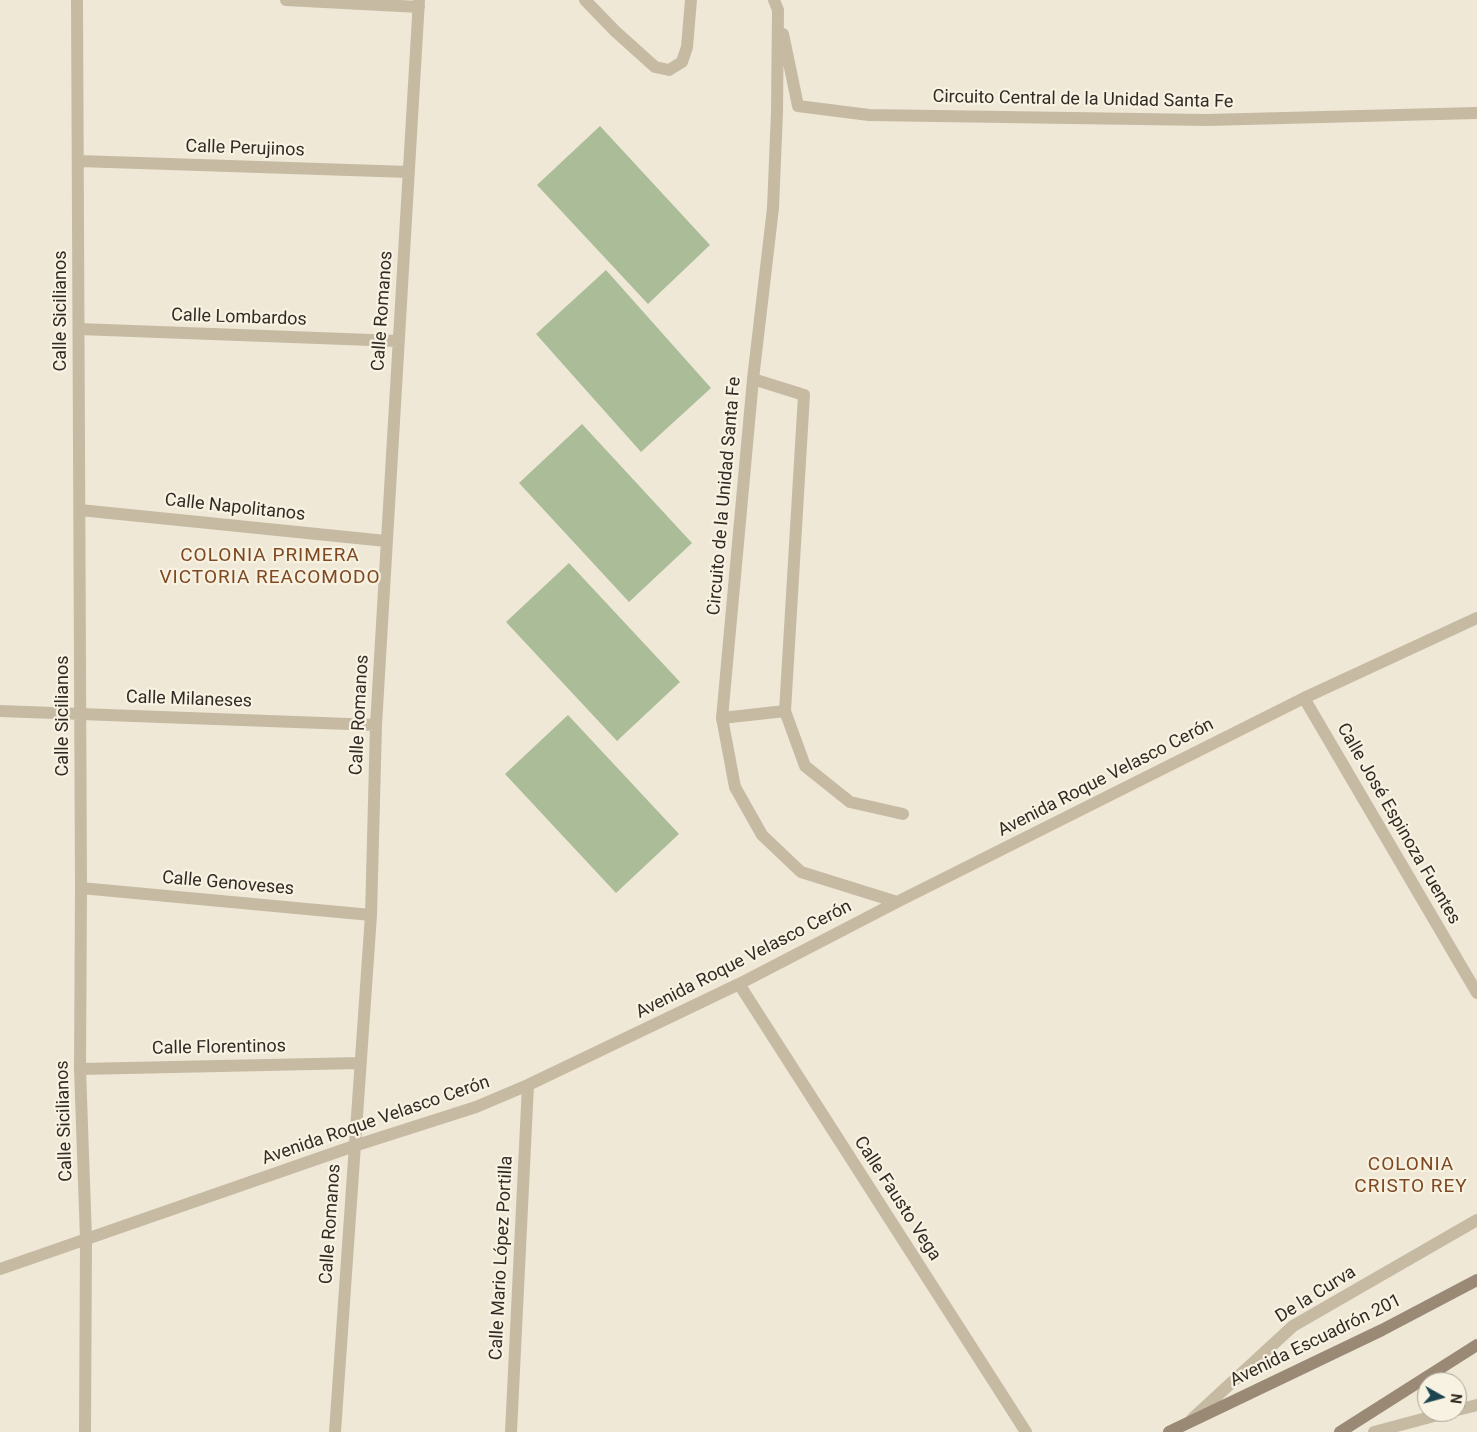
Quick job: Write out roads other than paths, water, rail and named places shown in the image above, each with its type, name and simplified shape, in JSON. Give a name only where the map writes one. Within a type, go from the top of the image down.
[{"type":"main road","name":"Avenida Escuadrón 201","points":[[1169,1432],[1382,1330],[1477,1280]]},
{"type":"main road","points":[[1340,1432],[1477,1344]]},
{"type":"street","name":"Calle Sicilianos","points":[[78,0],[80,1069],[86,1239],[85,1432]]},
{"type":"street","points":[[286,0],[419,3]]},
{"type":"street","points":[[585,0],[655,67],[669,70],[682,62],[687,47],[691,0]]},
{"type":"street","name":"Calle Romanos","points":[[335,1432],[371,914],[376,725],[419,3]]},
{"type":"street","name":"Circuito Central de la Unidad Santa Fe","points":[[778,3],[798,106],[869,115],[1207,120],[1477,113]]},
{"type":"street","name":"Circuito de la Unidad Santa Fe","points":[[778,3],[774,208],[753,379],[722,718],[735,787],[762,835],[801,872],[897,902]]},
{"type":"street","name":"Calle Perujinos","points":[[78,161],[409,172]]},
{"type":"street","name":"Calle Lombardos","points":[[79,329],[398,341]]},
{"type":"street","points":[[753,379],[804,395],[785,711],[805,766],[850,802],[903,814]]},
{"type":"street","name":"Calle Napolitanos","points":[[80,510],[386,541]]},
{"type":"street","name":"Avenida Roque Velasco Cerón","points":[[0,1269],[354,1146],[476,1107],[528,1085],[739,984],[897,902],[1304,698],[1477,618]]},
{"type":"street","name":"Calle José Espinoza Fuentes","points":[[1304,698],[1477,993]]},
{"type":"street","name":"Calle Milaneses","points":[[0,711],[376,725]]},
{"type":"street","points":[[722,718],[785,711]]},
{"type":"street","name":"Calle Genoveses","points":[[81,888],[371,914]]},
{"type":"street","name":"Calle Fausto Vega","points":[[739,984],[1026,1432]]},
{"type":"street","name":"Calle Florentinos","points":[[80,1069],[360,1063]]},
{"type":"street","name":"Calle Mario López Portilla","points":[[511,1432],[528,1085]]},
{"type":"street","name":"De la Curva","points":[[1189,1422],[1293,1326],[1477,1220]]},
{"type":"street","points":[[1374,1432],[1417,1421]]},
{"type":"district","name":"COLONIA PRIMERA VICTORIA REACOMODO","points":[[270,567]]},
{"type":"district","name":"COLONIA CRISTO REY","points":[[1411,1176]]}]
